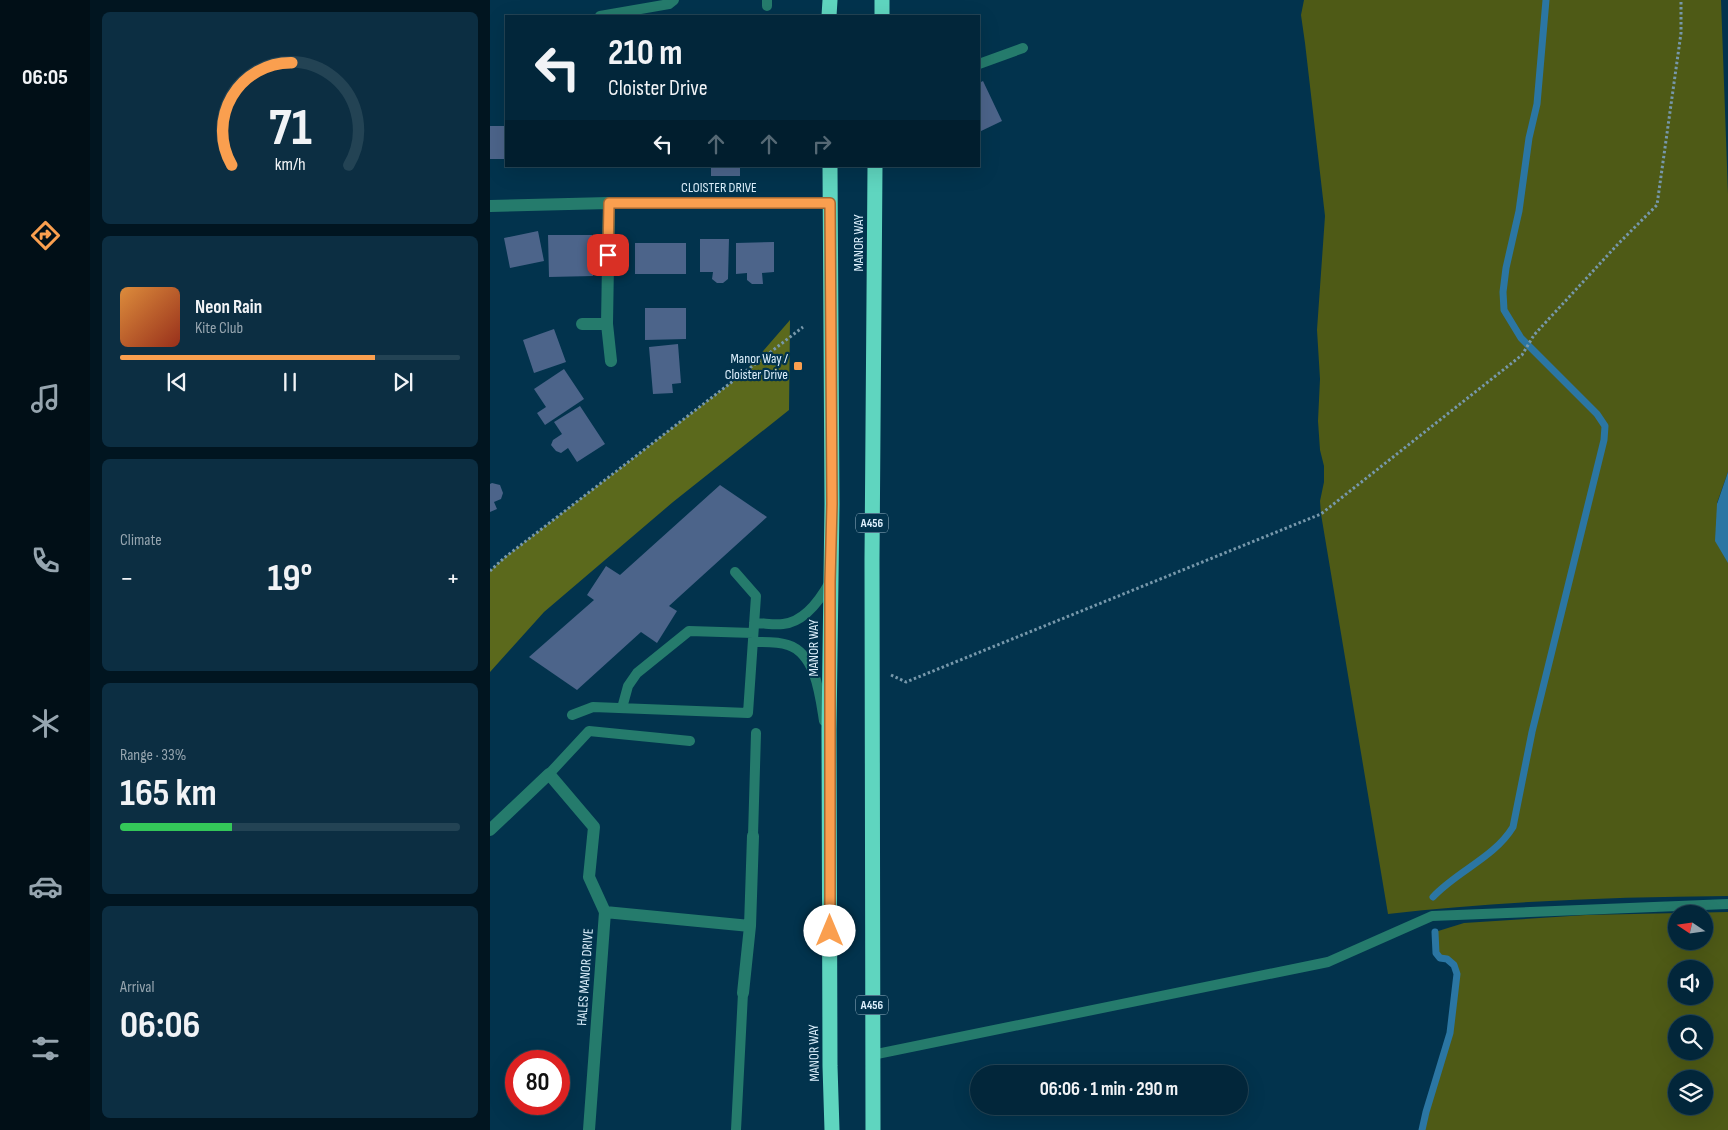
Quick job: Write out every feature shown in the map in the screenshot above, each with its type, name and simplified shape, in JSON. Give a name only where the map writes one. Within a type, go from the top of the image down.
[{"type":"highway","points":[[830,0],[830,15]]},
{"type":"highway","points":[[882,0],[882,15]]},
{"type":"highway","name":"MANOR WAY","points":[[830,167],[832,504],[830,582],[830,1066],[832,1130]]},
{"type":"highway","name":"MANOR WAY","points":[[873,1130],[872,541],[875,167]]},
{"type":"street","name":"CLOISTER DRIVE","points":[[490,206],[609,203],[830,203]]},
{"type":"street","points":[[609,203],[607,324],[611,361]]},
{"type":"street","points":[[582,324],[607,324]]},
{"type":"street","points":[[490,830],[549,774],[594,827],[589,876],[605,912]]},
{"type":"street","points":[[744,993],[750,926],[753,836]]},
{"type":"street","name":"HALES MANOR DRIVE","points":[[589,1130],[605,912],[750,926]]},
{"type":"lane","points":[[606,15],[669,4],[674,0]]},
{"type":"lane","points":[[980,64],[1023,48]]},
{"type":"lane","points":[[572,715],[593,707],[748,713],[756,596],[736,572]]},
{"type":"lane","points":[[754,633],[794,620],[809,610],[830,582]]},
{"type":"lane","points":[[622,708],[628,686],[637,673],[689,631],[754,633],[788,645],[799,651],[808,662],[820,700],[830,757]]},
{"type":"lane","points":[[549,774],[589,731],[690,741]]},
{"type":"lane","points":[[753,836],[756,734]]},
{"type":"lane","points":[[872,1055],[1328,962],[1432,916],[1728,904]]},
{"type":"lane","points":[[736,1130],[744,993]]},
{"type":"path","points":[[890,675],[906,682],[1321,514],[1522,355],[1534,334],[1657,205],[1681,33],[1680,0]]},
{"type":"path","points":[[490,571],[504,558],[803,327]]},
{"type":"green space","points":[[1304,0],[1721,0],[1728,194],[1728,472],[1717,503],[1728,505],[1728,896],[1558,900],[1388,914],[1321,514],[1320,501],[1324,482],[1324,466],[1320,450],[1318,421],[1320,379],[1317,330],[1325,216],[1301,15]]},
{"type":"green space","points":[[790,320],[789,410],[673,502],[544,612],[490,672],[490,571],[504,558],[745,372]]},
{"type":"green space","points":[[1713,912],[1728,912],[1728,1130],[1422,1130],[1450,1033],[1457,974],[1454,964],[1447,959],[1440,958],[1436,953],[1435,932],[1464,923],[1586,915],[1668,913],[1668,950],[1713,950]]},
{"type":"water","points":[[1728,472],[1728,563],[1715,541],[1717,504]]},
{"type":"building","points":[[983,81],[1002,121],[980,132],[980,82]]},
{"type":"building","points":[[490,126],[505,126],[505,159],[490,159]]},
{"type":"building","points":[[711,167],[740,167],[740,176],[711,176]]},
{"type":"building","points":[[538,231],[544,261],[510,268],[504,238]]},
{"type":"building","points":[[548,235],[592,235],[593,276],[549,277]]},
{"type":"building","points":[[700,239],[729,239],[728,279],[723,283],[717,283],[712,279],[713,272],[700,272]]},
{"type":"building","points":[[774,242],[774,272],[762,273],[763,284],[752,284],[747,280],[747,273],[736,274],[736,243]]},
{"type":"building","points":[[635,243],[686,243],[686,274],[635,274]]},
{"type":"building","points":[[645,308],[686,308],[686,339],[645,340]]},
{"type":"building","points":[[554,329],[566,362],[534,373],[523,340]]},
{"type":"building","points":[[678,344],[681,383],[672,384],[673,393],[653,394],[649,347]]},
{"type":"building","points":[[564,369],[584,399],[545,425],[537,413],[546,407],[534,389]]},
{"type":"building","points":[[580,406],[605,444],[577,462],[568,448],[561,453],[556,451],[551,445],[553,440],[562,434],[554,422]]},
{"type":"building","points":[[490,484],[500,485],[503,493],[501,499],[494,502],[497,509],[490,512]]},
{"type":"building","points":[[720,485],[767,517],[669,606],[677,611],[657,643],[641,632],[577,690],[529,657],[594,600],[587,595],[606,566],[620,575]]},
{"type":"waterway","points":[[1433,897],[1453,879],[1486,856],[1505,838],[1513,827],[1532,732],[1604,440],[1605,426],[1597,414],[1521,338],[1504,310],[1503,292],[1506,268],[1519,211],[1529,138],[1537,104],[1546,0]]},
{"type":"waterway","points":[[1422,1130],[1450,1033],[1457,974],[1454,965],[1447,959],[1440,958],[1436,953],[1435,932]]},
{"type":"place","name":"Manor Way / Cloister Drive","points":[[798,366]]},
{"type":"route","points":[[608,255],[609,203],[830,203],[832,504],[829,730],[830,931]]}]
